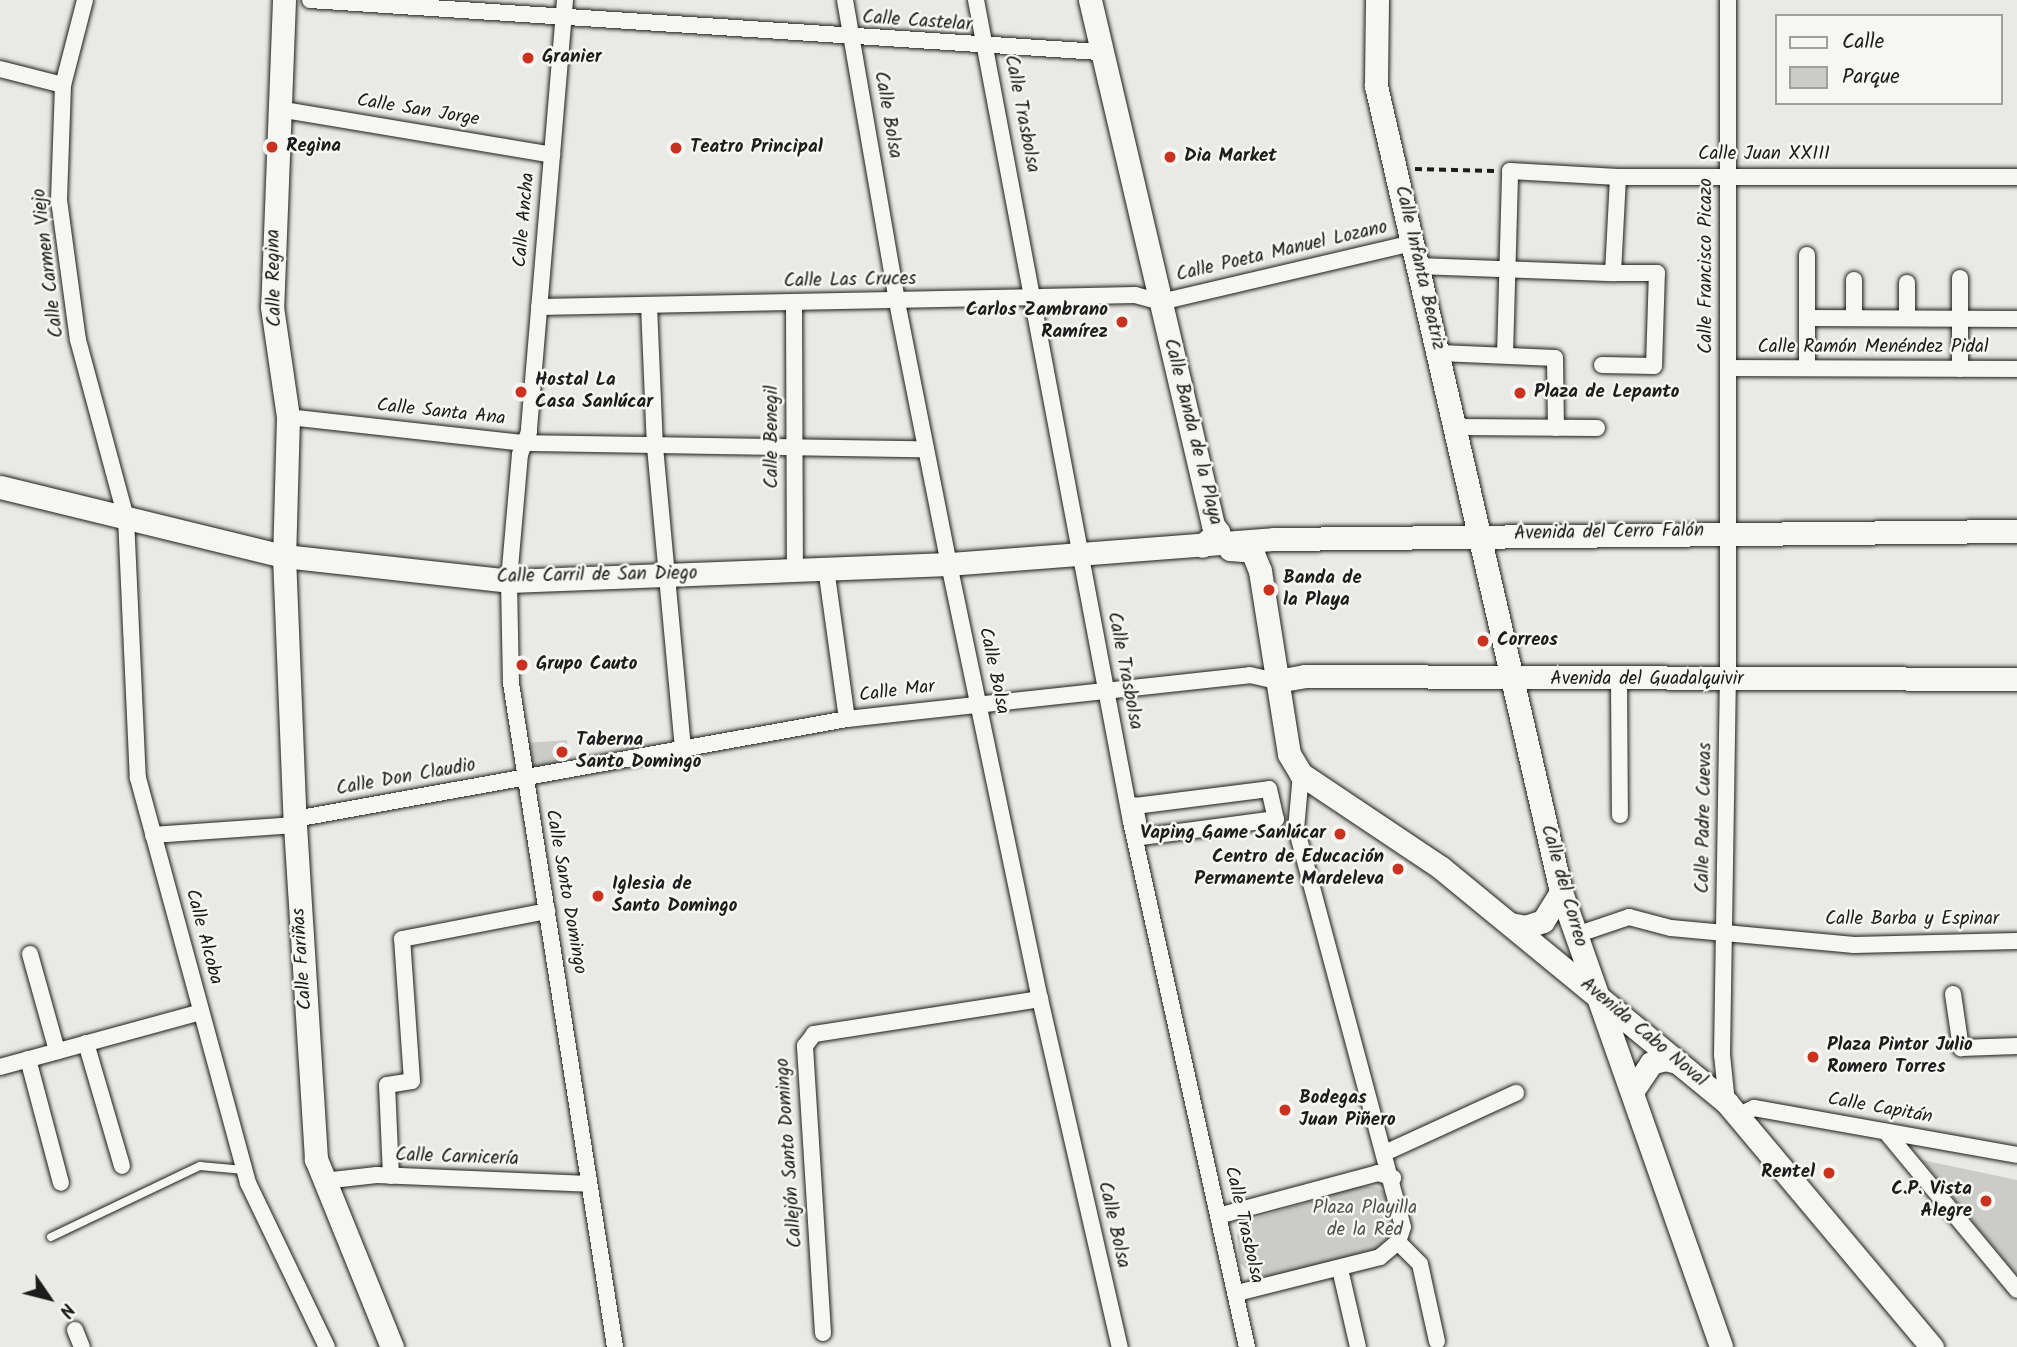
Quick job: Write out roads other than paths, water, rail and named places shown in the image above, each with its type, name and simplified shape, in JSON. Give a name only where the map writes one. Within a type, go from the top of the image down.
[{"type":"street","name":"Calle Carmen Viejo","points":[[85,0],[63,85],[59,200],[78,340],[126,518]]},
{"type":"street","name":"Calle Regina","points":[[284,0],[272,307],[288,417],[284,556]]},
{"type":"street","name":"Calle Castelar","points":[[310,0],[987,48],[1100,52]]},
{"type":"street","name":"Calle Ancha","points":[[524,443],[529,432],[565,0]]},
{"type":"street","name":"Calle Bolsa","points":[[845,0],[897,302],[949,564],[1040,999],[1120,1347]]},
{"type":"street","name":"Calle Trasbolsa","points":[[976,0],[1106,688],[1247,1347]]},
{"type":"street","name":"Calle Banda de la Playa","points":[[1090,0],[1100,52],[1213,525],[1219,532],[1202,546]]},
{"type":"street","name":"Calle Infanta Beatriz","points":[[1377,0],[1376,86],[1482,535]]},
{"type":"street","name":"Calle Francisco Picazo","points":[[1727,532],[1728,0]]},
{"type":"street","points":[[0,69],[63,85]]},
{"type":"street","name":"Calle San Jorge","points":[[278,110],[552,155]]},
{"type":"street","name":"Calle Juan XXIII","points":[[1507,269],[1510,171],[1618,177],[2017,177]]},
{"type":"street","points":[[1614,272],[1618,177]]},
{"type":"street","name":"Calle Poeta Manuel Lozano","points":[[1161,302],[1413,243]]},
{"type":"street","points":[[1807,256],[1807,368]]},
{"type":"street","points":[[1419,266],[1657,273],[1654,366],[1602,365]]},
{"type":"street","points":[[1505,355],[1507,269]]},
{"type":"street","points":[[1960,278],[1960,369]]},
{"type":"street","points":[[1854,280],[1854,318]]},
{"type":"street","points":[[1907,283],[1908,318]]},
{"type":"street","name":"Calle Las Cruces","points":[[539,307],[897,302],[1135,295],[1161,302]]},
{"type":"street","name":"Calle Benegil","points":[[794,303],[795,570]]},
{"type":"street","points":[[649,305],[656,447],[683,748]]},
{"type":"street","points":[[1807,318],[2017,319]]},
{"type":"street","points":[[1440,353],[1555,358],[1556,428]]},
{"type":"street","name":"Calle Ramón Menéndez Pidal","points":[[1728,368],[2017,369]]},
{"type":"street","name":"Calle Santa Ana","points":[[288,417],[524,443],[926,449]]},
{"type":"street","points":[[1457,427],[1597,428]]},
{"type":"street","name":"Calle Santo Domingo","points":[[524,443],[509,581],[511,683],[615,1347]]},
{"type":"street","name":"Calle Carril de San Diego","points":[[0,487],[284,556],[509,581],[949,564],[1202,546]]},
{"type":"street","name":"Calle Alcoba","points":[[126,518],[138,778],[244,1170],[327,1347]]},
{"type":"street","name":"Avenida del Cerro Falón","points":[[1202,546],[1274,539],[1482,535],[2017,531]]},
{"type":"street","name":"Calle Padre Cuevas","points":[[1727,532],[1728,681],[1721,1055],[1733,1110]]},
{"type":"street","name":"Calle del Correo","points":[[1482,535],[1511,678],[1561,892],[1633,1090],[1721,1347]]},
{"type":"street","name":"Calle Banda de la Playa","points":[[1202,546],[1252,551],[1260,571],[1289,754],[1301,774],[1296,829],[1393,1178]]},
{"type":"street","name":"Calle Fariñas","points":[[284,556],[295,822],[316,1160],[392,1347]]},
{"type":"street","points":[[826,568],[847,719]]},
{"type":"street","name":"Calle Mar","points":[[524,779],[847,719],[1106,688],[1250,675],[1277,681]]},
{"type":"street","name":"Avenida del Guadalquivir","points":[[1277,681],[1305,676],[1728,681],[2017,679]]},
{"type":"street","points":[[1619,680],[1620,814]]},
{"type":"street","name":"Avenida Cabo Noval","points":[[1301,774],[1440,867],[1597,994],[1733,1110],[1932,1347]]},
{"type":"street","name":"Calle Don Claudio","points":[[153,835],[295,822],[524,779]]},
{"type":"street","points":[[1269,789],[1276,818],[1141,837],[1135,806],[1269,789]]},
{"type":"street","points":[[1510,924],[1525,927],[1543,921],[1561,892]]},
{"type":"street","points":[[391,1176],[387,1085],[412,1081],[402,939],[547,911]]},
{"type":"street","name":"Calle Barba y Espinar","points":[[1576,935],[1629,917],[1671,928],[1854,945],[2017,941]]},
{"type":"street","points":[[30,954],[57,1051]]},
{"type":"street","points":[[1953,994],[1961,1048],[2017,1046]]},
{"type":"street","name":"Callejón Santo Domingo","points":[[823,1333],[805,1046],[814,1034],[1040,999]]},
{"type":"street","points":[[0,1067],[201,1012]]},
{"type":"street","points":[[86,1043],[122,1166]]},
{"type":"street","points":[[28,1059],[61,1183]]},
{"type":"street","points":[[1633,1090],[1651,1063],[1665,1059],[1678,1062]]},
{"type":"street","points":[[1387,1152],[1516,1093]]},
{"type":"street","name":"Calle Capitán","points":[[1733,1110],[1754,1108],[2017,1155]]},
{"type":"street","points":[[1886,1132],[2017,1290]]},
{"type":"street","points":[[1218,1216],[1378,1173],[1393,1178],[1403,1219],[1398,1242],[1380,1257],[1237,1293]]},
{"type":"street","name":"Calle Carnicería","points":[[323,1181],[391,1176],[589,1184]]},
{"type":"street","points":[[1398,1242],[1420,1264],[1437,1341]]},
{"type":"street","points":[[1339,1269],[1358,1347]]},
{"type":"street","points":[[75,1330],[82,1347]]},
{"type":"lane","points":[[51,1237],[200,1166],[244,1170]]},
{"type":"place","name":"Granier","points":[[528,58]]},
{"type":"place","name":"Regina","points":[[272,147]]},
{"type":"place","name":"Teatro Principal","points":[[676,148]]},
{"type":"place","name":"Dia Market","points":[[1170,157]]},
{"type":"place","name":"Carlos Zambrano Ramírez","points":[[1122,322]]},
{"type":"place","name":"Hostal La Casa Sanlúcar","points":[[521,392]]},
{"type":"place","name":"Plaza de Lepanto","points":[[1520,393]]},
{"type":"place","name":"Banda de la Playa","points":[[1269,590]]},
{"type":"place","name":"Correos","points":[[1483,641]]},
{"type":"place","name":"Grupo Cauto","points":[[522,665]]},
{"type":"place","name":"Taberna Santo Domingo","points":[[562,752]]},
{"type":"place","name":"Vaping Game Sanlúcar","points":[[1340,834]]},
{"type":"place","name":"Centro de Educación Permanente Mardeleva","points":[[1398,869]]},
{"type":"place","name":"Iglesia de Santo Domingo","points":[[598,896]]},
{"type":"place","name":"Plaza Pintor Julio Romero Torres","points":[[1813,1057]]},
{"type":"place","name":"Bodegas Juan Piñero","points":[[1285,1110]]},
{"type":"place","name":"Rentel","points":[[1829,1173]]},
{"type":"place","name":"C.P. Vista Alegre","points":[[1986,1201]]},
{"type":"park label","name":"Plaza Playilla de la Red","points":[[1365,1220]]}]
